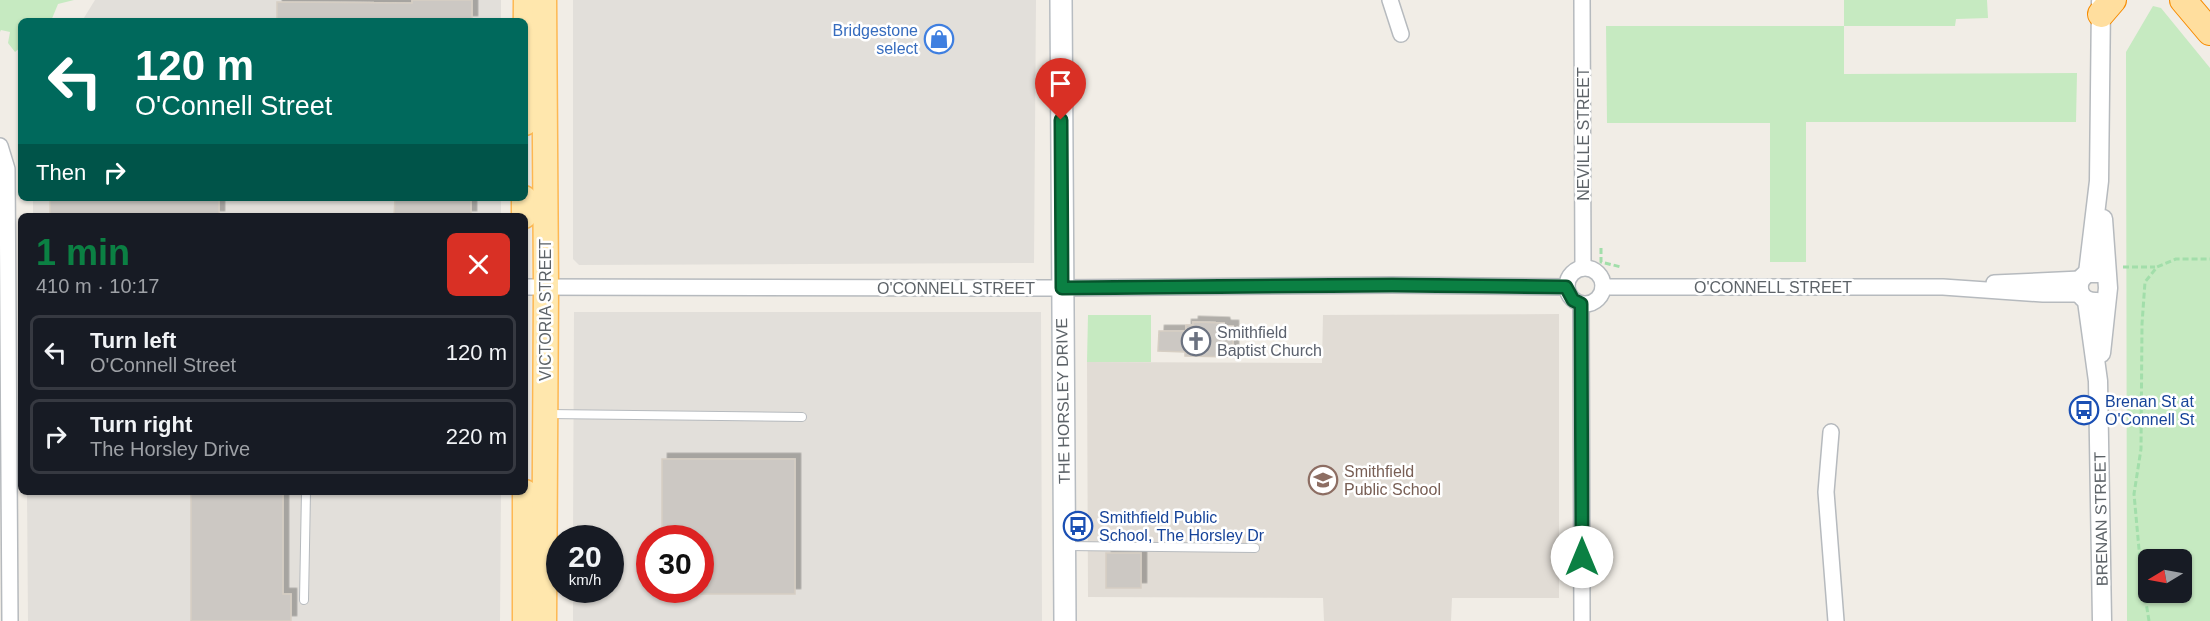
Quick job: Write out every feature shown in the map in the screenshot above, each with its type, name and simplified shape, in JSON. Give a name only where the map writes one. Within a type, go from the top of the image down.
[{"type":"highway","points":[[2183,0],[2210,32]]},
{"type":"main road","points":[[526,0],[526,18]]},
{"type":"main road","name":"VICTORIA STREET","points":[[544,0],[536,287],[545,413],[544,621]]},
{"type":"main road","name":"THE HORSLEY DRIVE","points":[[1061,0],[1065,621]]},
{"type":"main road","points":[[525,495],[525,621]]},
{"type":"street","points":[[1390,0],[1401,34]]},
{"type":"street","name":"NEVILLE STREET","points":[[1582,0],[1584,267]]},
{"type":"street","name":"BRENAN STREET","points":[[2098,381],[2084,287],[2099,181],[2105,5]]},
{"type":"street","points":[[0,146],[7,169],[15,290],[5,592],[10,621]]},
{"type":"street","name":"BRENAN STREET","points":[[2099,181],[2108,288],[2098,381],[2102,621]]},
{"type":"street","points":[[1584,267],[1597,272],[1603,287],[1597,299],[1591,303],[1581,304],[1573,300],[1566,287],[1570,275],[1575,270],[1584,267]]},
{"type":"street","points":[[2098,273],[2106,278],[2108,288],[2101,300],[2092,302],[2084,287],[2098,273]]},
{"type":"street","name":"O'CONNELL STREET","points":[[536,287],[1062,288],[1392,285],[1566,287]]},
{"type":"street","name":"O'CONNELL STREET","points":[[1603,287],[1943,287],[2043,294],[2084,287]]},
{"type":"street","points":[[1581,304],[1582,621]]},
{"type":"street","points":[[1831,432],[1826,492],[1836,621]]},
{"type":"lane","points":[[545,413],[801,417]]},
{"type":"lane","points":[[304,600],[306,495]]},
{"type":"lane","points":[[1065,546],[1255,548]]},
{"type":"path","points":[[1601,248],[1601,262],[1621,267]]},
{"type":"path","points":[[2118,267],[2157,267],[2176,259],[2210,259]]},
{"type":"path","points":[[2149,621],[2141,571],[2134,494],[2141,449],[2142,324],[2145,282],[2157,267]]},
{"type":"shaded area","points":[[95,0],[501,0],[501,18],[84,18]]},
{"type":"shaded area","points":[[573,0],[1036,0],[1034,263],[579,265],[573,259]]},
{"type":"shaded area","points":[[33,201],[501,201],[501,213],[33,213]]},
{"type":"shaded area","points":[[574,312],[1041,312],[1042,621],[573,621],[573,603],[624,603],[624,525],[573,525]]},
{"type":"shaded area","name":"Smithfield Public School","points":[[1559,314],[1559,598],[1452,598],[1451,621],[1324,621],[1323,598],[1088,597],[1087,362],[1322,363],[1323,315]]},
{"type":"shaded area","points":[[27,495],[501,495],[500,621],[28,621]]},
{"type":"green space","points":[[0,0],[74,0],[58,4],[52,18],[18,18],[18,50],[15,52],[8,43],[10,32],[1,30],[0,32]]},
{"type":"green space","points":[[1844,0],[1987,0],[1988,18],[1956,19],[1955,26],[1844,26]]},
{"type":"green space","points":[[2153,6],[2161,8],[2210,68],[2210,621],[2127,621],[2126,52]]},
{"type":"green space","points":[[1606,26],[1844,26],[1844,74],[2077,73],[2076,122],[1806,122],[1806,262],[1770,262],[1770,123],[1607,123]]},
{"type":"green space","points":[[1088,315],[1151,315],[1151,362],[1087,362]]},
{"type":"building","points":[[412,0],[472,0],[472,18],[277,18],[277,2],[412,3]]},
{"type":"building","points":[[50,201],[219,201],[219,213],[50,213]]},
{"type":"building","points":[[395,201],[471,201],[471,213],[394,213]]},
{"type":"building","name":"Smithfield Baptist Church","points":[[1193,322],[1224,323],[1225,326],[1233,326],[1233,357],[1185,356],[1185,352],[1158,351],[1159,331],[1186,331],[1186,325],[1193,325]]},
{"type":"building","points":[[662,459],[795,459],[795,594],[714,594],[714,525],[662,525]]},
{"type":"building","points":[[191,495],[283,495],[283,594],[291,594],[291,621],[191,621]]},
{"type":"building","points":[[1106,553],[1141,553],[1141,588],[1106,588]]},
{"type":"place","name":"Bridgestone select","points":[[939,39]]},
{"type":"place","name":"Smithfield Baptist Church","points":[[1196,341]]},
{"type":"place","name":"Brenan St at O'Connell St","points":[[2084,410]]},
{"type":"place","name":"Smithfield Public School","points":[[1323,480]]},
{"type":"place","name":"Smithfield Public School, The Horsley Dr","points":[[1078,526]]},
{"type":"route","points":[[1061,120],[1062,288],[1392,285],[1566,287],[1573,300],[1581,304],[1582,557]]}]
